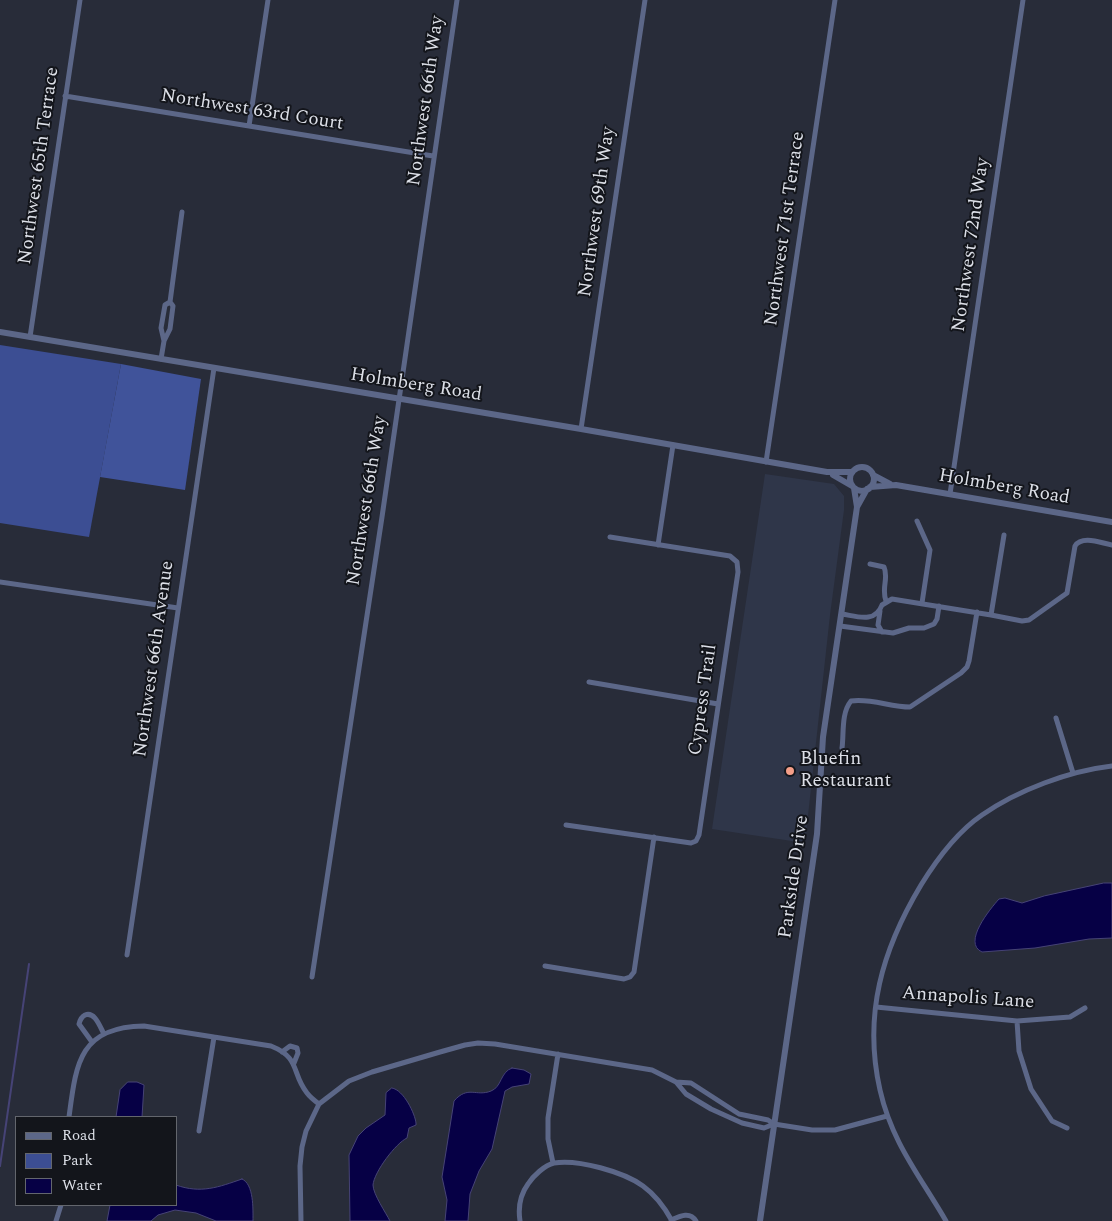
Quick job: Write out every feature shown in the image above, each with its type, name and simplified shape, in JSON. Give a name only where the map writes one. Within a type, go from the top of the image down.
[{"type":"street","name":"Northwest 65th Terrace","points":[[30,337],[80,0]]},
{"type":"street","points":[[249,126],[268,0]]},
{"type":"street","name":"Northwest 66th Way","points":[[312,977],[457,0]]},
{"type":"street","name":"Northwest 69th Way","points":[[581,429],[645,0]]},
{"type":"street","name":"Northwest 71st Terrace","points":[[766,462],[835,0]]},
{"type":"street","name":"Northwest 72nd Way","points":[[950,494],[1023,0]]},
{"type":"street","name":"Northwest 63rd Court","points":[[66,96],[433,156]]},
{"type":"street","points":[[161,359],[164,341],[170,329],[173,306],[170,302],[182,212]]},
{"type":"street","points":[[164,341],[161,328],[165,305],[170,302]]},
{"type":"street","name":"Holmberg Road","points":[[0,332],[581,429],[766,462],[827,472],[852,472]]},
{"type":"street","name":"Northwest 66th Avenue","points":[[127,955],[214,368]]},
{"type":"street","points":[[610,537],[658,545],[673,446]]},
{"type":"street","points":[[861,467],[868,469],[873,475],[873,481],[869,488],[860,490],[853,487],[850,479],[852,472],[861,467]]},
{"type":"street","name":"Holmberg Road","points":[[827,472],[853,487]]},
{"type":"street","name":"Holmberg Road","points":[[873,475],[890,484],[1112,522]]},
{"type":"street","name":"Holmberg Road","points":[[869,488],[890,484]]},
{"type":"street","name":"Parkside Drive","points":[[760,1221],[817,834],[823,737],[857,507],[853,487]]},
{"type":"street","name":"Parkside Drive","points":[[857,507],[869,488]]},
{"type":"street","points":[[917,521],[930,550],[922,603]]},
{"type":"street","points":[[991,615],[1004,535]]},
{"type":"street","points":[[882,632],[878,626],[880,610],[882,605],[892,599],[1022,621],[1029,620],[1067,593],[1077,542],[1084,540],[1112,545]]},
{"type":"street","name":"Cypress Trail","points":[[654,837],[691,843],[696,841],[699,835],[738,572],[737,562],[730,556],[658,545]]},
{"type":"street","points":[[870,564],[884,567],[886,571],[883,594],[886,602]]},
{"type":"street","points":[[0,582],[178,608]]},
{"type":"street","points":[[840,626],[894,634],[909,628],[929,627],[937,620],[940,606]]},
{"type":"street","points":[[842,614],[865,618],[872,617],[880,610]]},
{"type":"street","points":[[842,748],[845,713],[851,701],[860,700],[910,707],[961,673],[970,661],[977,612]]},
{"type":"street","points":[[589,682],[718,704]]},
{"type":"street","points":[[1056,718],[1073,773]]},
{"type":"street","points":[[945,1221],[902,1150],[887,1116],[875,1061],[874,1032],[876,1007],[880,976],[888,949],[900,923],[929,873],[962,832],[981,815],[1022,793],[1073,773],[1112,766]]},
{"type":"street","points":[[545,966],[624,979],[630,977],[634,972],[654,837],[566,825]]},
{"type":"street","name":"Annapolis Lane","points":[[876,1007],[1017,1021],[1070,1017],[1085,1008]]},
{"type":"street","points":[[92,1042],[79,1024],[83,1016],[89,1014],[93,1016],[104,1034]]},
{"type":"street","points":[[1017,1021],[1019,1051],[1032,1089],[1052,1121],[1068,1128]]},
{"type":"street","points":[[69,1116],[74,1077],[79,1063],[92,1042],[104,1034],[130,1026],[144,1026],[271,1046],[282,1052],[294,1063],[307,1094],[319,1104]]},
{"type":"street","points":[[199,1131],[214,1037]]},
{"type":"street","points":[[301,1221],[300,1166],[302,1147],[306,1131],[319,1104],[349,1081],[372,1072],[465,1044],[495,1044],[652,1070],[676,1082],[691,1083],[739,1114],[768,1120],[774,1124],[812,1130],[835,1130],[887,1116]]},
{"type":"street","points":[[282,1052],[290,1046],[297,1048],[298,1053],[294,1063]]},
{"type":"street","points":[[553,1164],[548,1139],[548,1118],[558,1054]]},
{"type":"street","points":[[676,1082],[692,1098],[742,1123],[764,1128],[774,1124]]},
{"type":"street","points":[[692,1098],[699,1088]]},
{"type":"street","points":[[711,1109],[716,1100]]},
{"type":"street","points":[[520,1221],[518,1214],[520,1201],[524,1189],[532,1179],[553,1164],[568,1162],[607,1169],[627,1176],[644,1186],[672,1220],[685,1215],[691,1216],[696,1221]]},
{"type":"street","points":[[56,1221],[61,1206]]},
{"type":"shaded area","points":[[121,364],[201,379],[185,490],[100,477]]},
{"type":"shaded area","points":[[765,474],[834,484],[844,496],[844,510],[830,615],[805,843],[712,829]]},
{"type":"green space","points":[[0,345],[121,364],[89,537],[0,523]]},
{"type":"water","points":[[1104,883],[1112,883],[1112,938],[1089,939],[1035,948],[982,952],[977,948],[976,934],[984,918],[999,899],[1005,898],[1022,903],[1044,896]]},
{"type":"water","points":[[512,1068],[524,1070],[531,1074],[529,1084],[512,1087],[505,1091],[492,1149],[479,1171],[470,1194],[468,1221],[445,1221],[447,1200],[442,1177],[454,1101],[459,1096],[468,1092],[481,1093],[495,1089],[505,1073]]},
{"type":"water","points":[[128,1082],[137,1082],[144,1085],[142,1116],[116,1116],[120,1090]]},
{"type":"water","points":[[392,1088],[401,1093],[405,1098],[414,1114],[416,1125],[409,1128],[407,1138],[386,1158],[374,1179],[375,1193],[390,1221],[350,1221],[349,1155],[358,1136],[385,1115],[386,1093]]},
{"type":"water","points":[[242,1179],[246,1182],[251,1191],[253,1221],[216,1221],[196,1213],[175,1210],[158,1215],[151,1221],[107,1221],[110,1206],[178,1206],[178,1186],[194,1189],[218,1187]]},
{"type":"waterway","points":[[0,1166],[29,964]]},
{"type":"place","name":"Bluefin Restaurant","points":[[790,771]]}]
